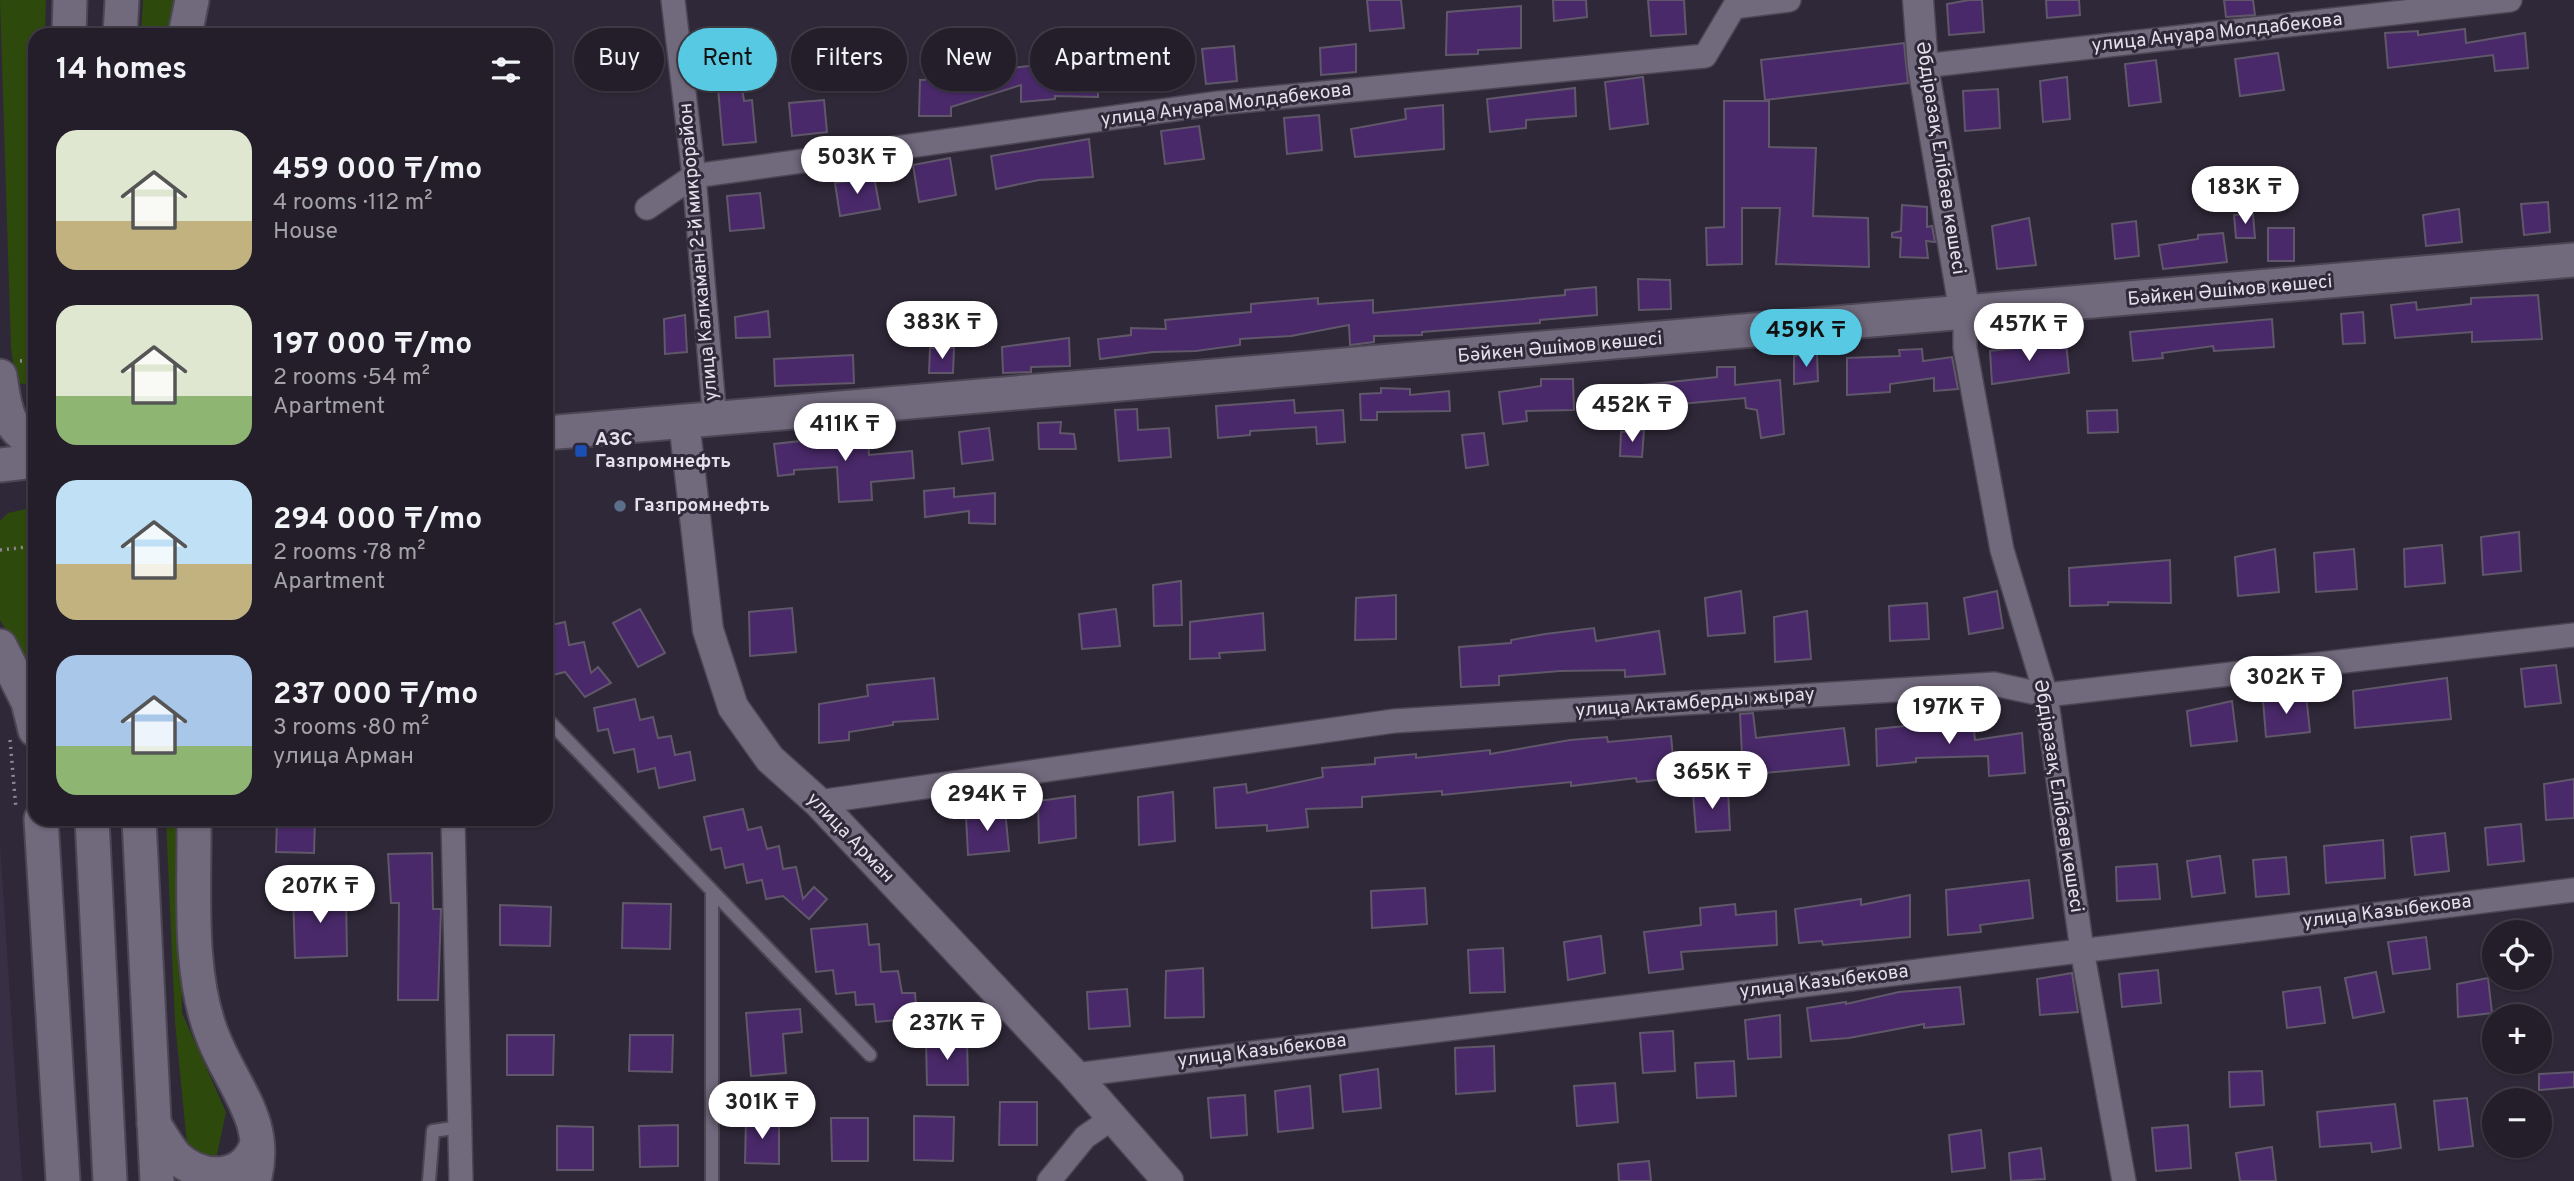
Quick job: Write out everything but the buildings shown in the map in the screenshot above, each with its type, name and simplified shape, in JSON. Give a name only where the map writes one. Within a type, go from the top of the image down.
[{"type":"main road","points":[[69,28],[70,0]]},
{"type":"main road","points":[[120,28],[122,0]]},
{"type":"main road","points":[[186,28],[192,0]]},
{"type":"main road","name":"Бәйкен Әшімов көшесі","points":[[553,432],[2574,260]]},
{"type":"main road","points":[[0,376],[6,416],[28,439]]},
{"type":"main road","points":[[0,646],[28,702]]},
{"type":"main road","points":[[41,826],[63,1181]]},
{"type":"main road","points":[[92,826],[110,1181]]},
{"type":"main road","points":[[139,826],[157,1181]]},
{"type":"main road","points":[[194,826],[200,995],[212,1034],[259,1136],[260,1158],[254,1181]]},
{"type":"main road","points":[[153,1122],[176,1158],[193,1172],[209,1180],[228,1180],[242,1174],[252,1159],[259,1136]]},
{"type":"street","name":"улица Калкаман 2-й микрорайон","points":[[673,0],[694,176],[699,420]]},
{"type":"street","name":"улица Ануара Молдабекова","points":[[647,208],[694,176],[1219,103],[1705,56],[1734,7],[1789,0]]},
{"type":"street","name":"Әбдіразақ Елібаев көшесі","points":[[1917,0],[1923,66],[1965,314],[1965,348],[2002,551],[2046,695],[2082,950],[2124,1181]]},
{"type":"street","name":"улица Ануара Молдабекова","points":[[1923,66],[2510,0]]},
{"type":"street","name":"улица Арман","points":[[699,420],[708,630],[733,707],[770,759],[818,803],[1074,1074],[1168,1181]]},
{"type":"street","name":"улица Актамберды жырау","points":[[818,803],[1394,721],[1994,684],[2046,695],[2574,635]]},
{"type":"street","points":[[453,826],[461,1181]]},
{"type":"street","name":"улица Казыбекова","points":[[1074,1074],[2574,890]]},
{"type":"street","points":[[1049,1181],[1084,1137],[1114,1117]]},
{"type":"lane","points":[[553,725],[712,894],[870,1055]]},
{"type":"lane","points":[[712,894],[712,1181]]},
{"type":"lane","points":[[429,1181],[433,1131],[460,1127]]},
{"type":"path","points":[[0,550],[28,547]]},
{"type":"shaded area","points":[[0,844],[22,1181],[0,1181]]},
{"type":"green space","points":[[0,0],[46,0],[45,28],[28,28],[28,384],[16,383],[11,348]]},
{"type":"green space","points":[[143,0],[177,0],[172,28],[141,28]]},
{"type":"green space","points":[[28,509],[28,667],[0,620],[0,521],[8,513]]},
{"type":"green space","points":[[166,826],[179,826],[182,1013],[226,1112],[214,1169],[188,1154],[175,1022]]},
{"type":"place","name":"АЗС Газпромнефть","points":[[581,451]]},
{"type":"place","name":"Газпромнефть","points":[[620,506]]}]
